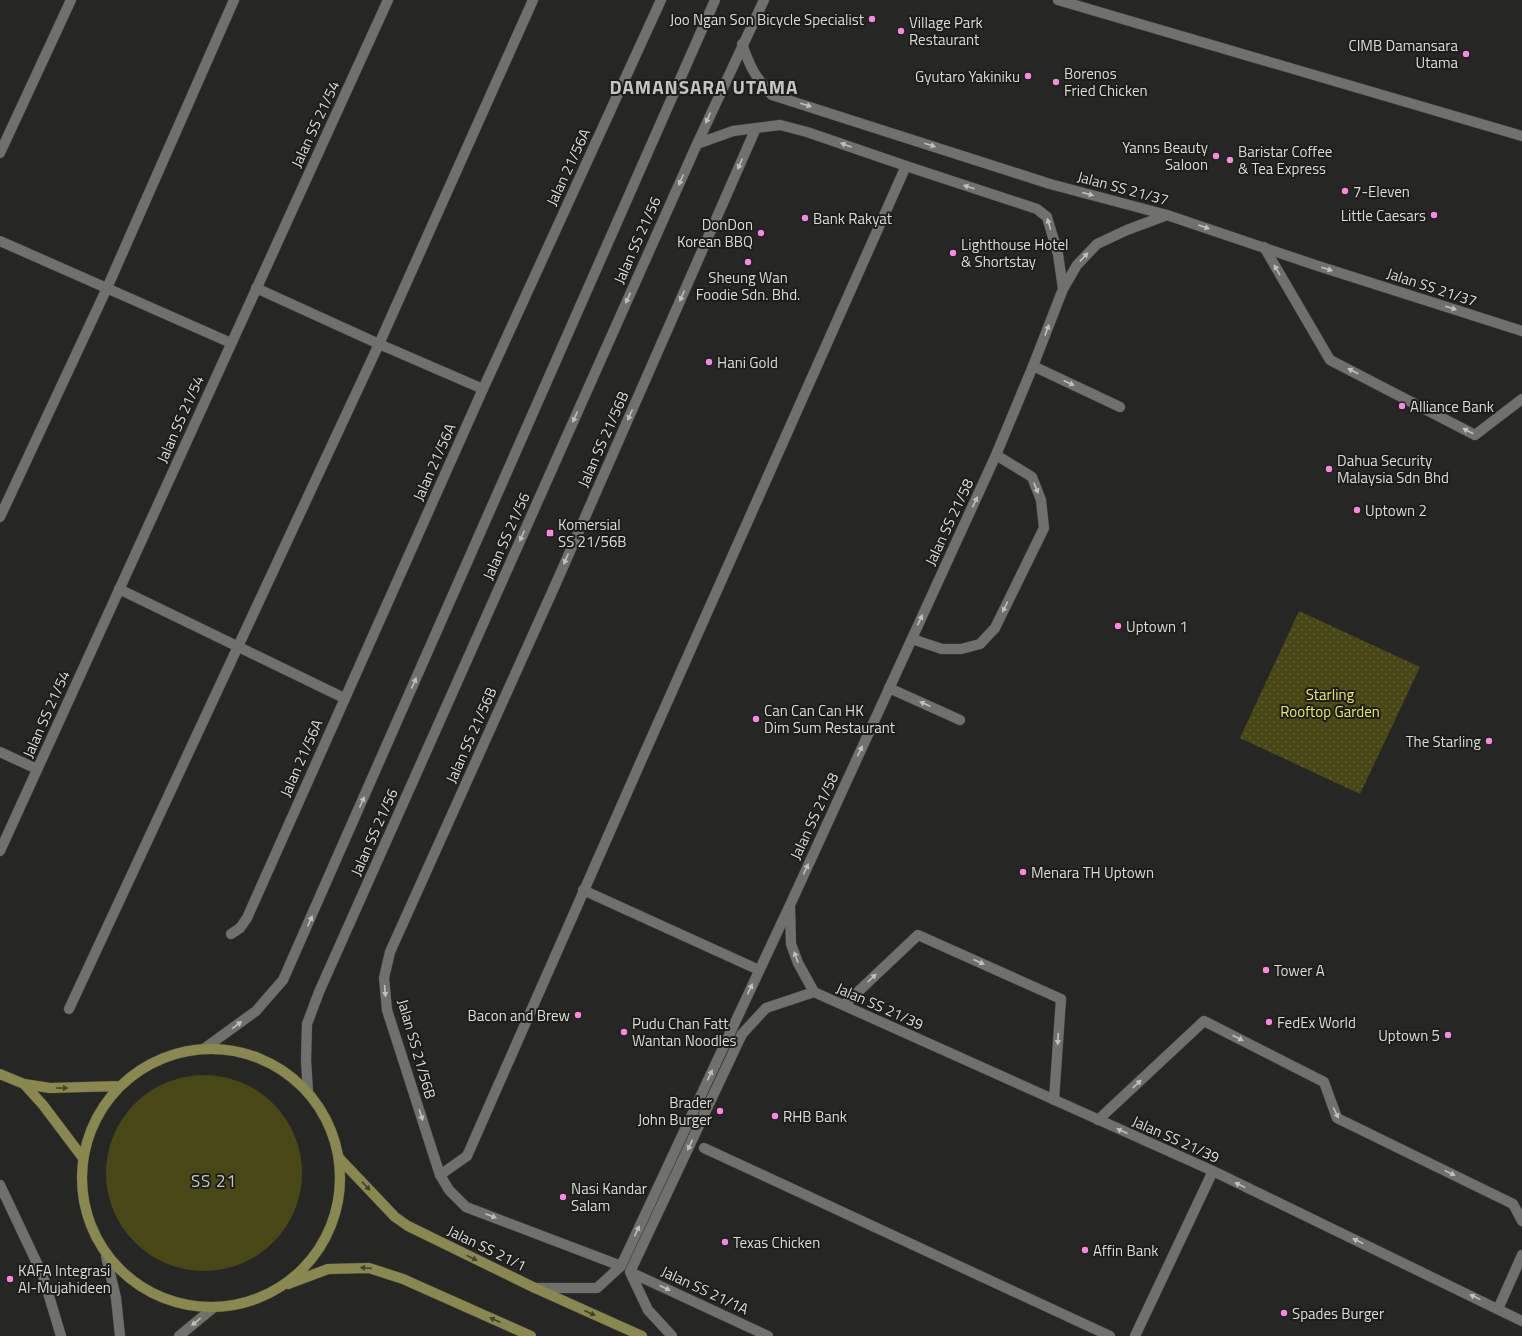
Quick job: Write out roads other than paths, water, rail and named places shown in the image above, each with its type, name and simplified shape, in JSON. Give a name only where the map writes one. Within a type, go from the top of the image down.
[{"type":"street","points":[[0,153],[71,0]]},
{"type":"street","points":[[0,517],[107,288],[234,0]]},
{"type":"street","name":"Jalan SS 21/54","points":[[0,851],[388,0]]},
{"type":"street","points":[[69,1009],[379,344],[533,0]]},
{"type":"street","name":"Jalan 21/56A","points":[[231,934],[240,928],[247,918],[483,389],[661,0]]},
{"type":"street","name":"Jalan SS 21/56","points":[[206,1048],[256,1011],[283,980],[715,0]]},
{"type":"street","name":"Jalan SS 21/56","points":[[308,1092],[306,1060],[308,1024],[319,992],[697,144],[742,44],[764,0]]},
{"type":"street","points":[[1058,0],[1522,136]]},
{"type":"street","name":"Jalan SS 21/37","points":[[742,44],[750,66],[760,82],[772,94],[1050,184],[1167,215],[1522,331]]},
{"type":"street","points":[[440,1175],[467,1156],[583,890],[738,546],[906,166],[807,132],[780,125],[733,131],[697,144]]},
{"type":"street","name":"Jalan SS 21/56B","points":[[621,1266],[466,1206],[449,1190],[440,1175],[387,1010],[384,978],[390,952],[557,581],[756,128]]},
{"type":"street","name":"Jalan SS 21/58","points":[[906,166],[1036,209],[1047,217],[1058,254],[1063,289]]},
{"type":"street","name":"Jalan SS 21/58","points":[[535,1288],[597,1288],[621,1266],[790,905],[996,455],[1063,289],[1077,265],[1097,244],[1127,230],[1167,215]]},
{"type":"street","points":[[0,241],[231,343]]},
{"type":"street","points":[[1264,247],[1330,360],[1475,435],[1522,398]]},
{"type":"street","points":[[256,288],[483,389]]},
{"type":"street","points":[[1033,366],[1120,407]]},
{"type":"street","points":[[912,639],[942,649],[961,648],[980,644],[994,628],[1044,528],[1041,500],[1032,477],[996,455]]},
{"type":"street","points":[[119,589],[344,698]]},
{"type":"street","points":[[889,688],[960,720]]},
{"type":"street","points":[[0,752],[37,769]]},
{"type":"street","points":[[583,890],[759,970]]},
{"type":"street","name":"Jalan SS 21/39","points":[[790,905],[791,944],[798,963],[814,992],[1213,1171],[1522,1321]]},
{"type":"street","points":[[844,1005],[918,935],[1061,999],[1054,1100]]},
{"type":"street","name":"Jalan SS 21/39","points":[[630,1272],[742,1034],[766,1008],[814,992]]},
{"type":"street","points":[[1098,1120],[1204,1021],[1324,1082],[1337,1118],[1513,1204],[1522,1221]]},
{"type":"street","points":[[120,1336],[116,1298],[106,1256],[90,1225],[82,1192],[83,1158],[90,1132],[103,1107],[120,1086],[145,1066],[174,1054],[206,1048],[237,1050],[276,1065],[308,1092],[328,1123],[339,1158],[341,1194],[330,1230],[310,1262],[283,1286]]},
{"type":"street","points":[[0,1074],[24,1084],[50,1088],[120,1086]]},
{"type":"street","points":[[24,1084],[43,1105],[83,1158]]},
{"type":"street","points":[[704,1148],[1110,1336]]},
{"type":"street","name":"Jalan SS 21/1","points":[[339,1158],[396,1217],[408,1226],[535,1288],[642,1336]]},
{"type":"street","points":[[1135,1336],[1213,1171]]},
{"type":"street","points":[[0,1185],[43,1276],[61,1336]]},
{"type":"street","points":[[106,1256],[130,1280],[155,1296],[183,1305],[212,1308],[249,1302],[283,1286],[328,1269],[369,1268],[404,1279],[531,1336]]},
{"type":"street","points":[[1498,1309],[1522,1256]]},
{"type":"street","points":[[630,1272],[648,1310],[672,1336]]},
{"type":"street","name":"Jalan SS 21/1A","points":[[630,1272],[768,1336]]},
{"type":"street","points":[[179,1336],[212,1308]]},
{"type":"place","name":"Joo Ngan Son Bicycle Specialist","points":[[872,19]]},
{"type":"place","name":"Village Park Restaurant","points":[[901,31]]},
{"type":"place","name":"CIMB Damansara Utama","points":[[1466,54]]},
{"type":"place","name":"Gyutaro Yakiniku","points":[[1028,76]]},
{"type":"place","name":"Borenos Fried Chicken","points":[[1056,82]]},
{"type":"place","name":"Yanns Beauty Saloon","points":[[1216,156]]},
{"type":"place","name":"Baristar Coffee & Tea Express","points":[[1230,160]]},
{"type":"place","name":"7-Eleven","points":[[1345,191]]},
{"type":"place","name":"Little Caesars","points":[[1434,215]]},
{"type":"place","name":"Bank Rakyat","points":[[805,218]]},
{"type":"place","name":"DonDon Korean BBQ","points":[[761,233]]},
{"type":"place","name":"Lighthouse Hotel & Shortstay","points":[[953,253]]},
{"type":"place","name":"Sheung Wan Foodie Sdn. Bhd.","points":[[748,262]]},
{"type":"place","name":"Hani Gold","points":[[709,362]]},
{"type":"place","name":"Alliance Bank","points":[[1402,406]]},
{"type":"place","name":"Dahua Security Malaysia Sdn Bhd","points":[[1329,469]]},
{"type":"place","name":"Uptown 2","points":[[1357,510]]},
{"type":"place","name":"Komersial SS 21/56B","points":[[550,533]]},
{"type":"place","name":"Uptown 1","points":[[1118,626]]},
{"type":"place","name":"Can Can Can HK Dim Sum Restaurant","points":[[756,719]]},
{"type":"place","name":"The Starling","points":[[1489,741]]},
{"type":"place","name":"Menara TH Uptown","points":[[1023,872]]},
{"type":"place","name":"Tower A","points":[[1266,970]]},
{"type":"place","name":"Bacon and Brew","points":[[578,1015]]},
{"type":"place","name":"FedEx World","points":[[1269,1022]]},
{"type":"place","name":"Pudu Chan Fatt Wantan Noodles","points":[[624,1032]]},
{"type":"place","name":"Uptown 5","points":[[1448,1035]]},
{"type":"place","name":"Brader John Burger","points":[[720,1111]]},
{"type":"place","name":"RHB Bank","points":[[775,1116]]},
{"type":"place","name":"Nasi Kandar Salam","points":[[563,1197]]},
{"type":"place","name":"Texas Chicken","points":[[725,1242]]},
{"type":"place","name":"Affin Bank","points":[[1085,1250]]},
{"type":"place","name":"KAFA Integrasi Al-Mujahideen","points":[[10,1279]]},
{"type":"place","name":"Spades Burger","points":[[1284,1313]]},
{"type":"district","name":"DAMANSARA UTAMA","points":[[704,86]]},
{"type":"district","name":"SS 21","points":[[214,1181]]},
{"type":"park label","name":"Starling Rooftop Garden","points":[[1330,702]]}]
